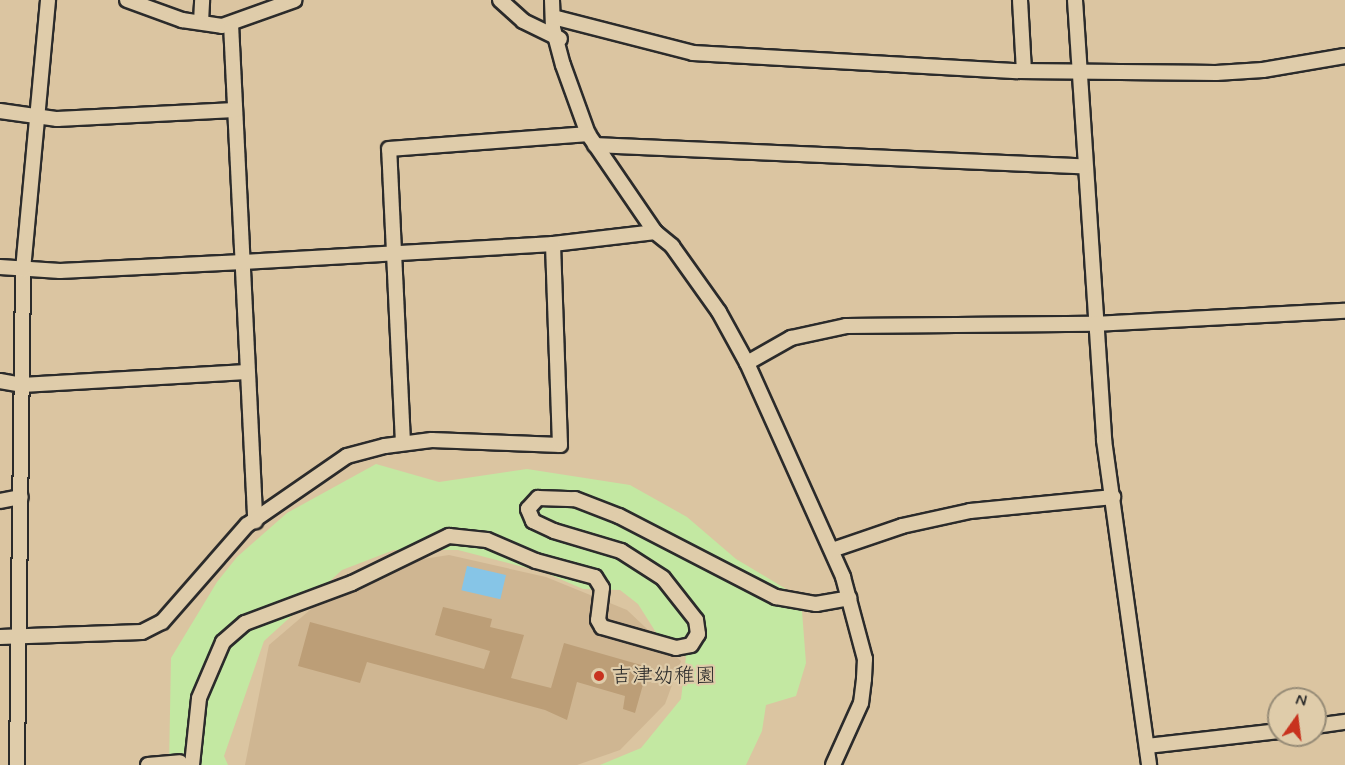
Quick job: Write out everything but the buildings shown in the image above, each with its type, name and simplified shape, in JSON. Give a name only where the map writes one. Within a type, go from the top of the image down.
[{"type":"street","points":[[17,765],[22,270],[48,0]]},
{"type":"street","points":[[127,0],[182,20],[231,24],[295,0]]},
{"type":"street","points":[[201,22],[202,0]]},
{"type":"street","points":[[500,0],[523,21],[559,38]]},
{"type":"street","points":[[552,0],[553,16],[574,102],[591,140],[655,232],[702,285],[747,363],[832,550],[849,597],[865,659],[861,703],[833,765]]},
{"type":"street","points":[[1020,0],[1024,71]]},
{"type":"street","points":[[1075,0],[1094,324],[1113,496],[1149,765]]},
{"type":"street","points":[[553,16],[693,53],[1024,71],[1216,73],[1263,70],[1345,56]]},
{"type":"street","points":[[231,24],[255,520]]},
{"type":"street","points":[[0,111],[57,119],[235,110]]},
{"type":"street","points":[[403,443],[396,253],[389,149],[591,140],[1084,166]]},
{"type":"street","points":[[0,267],[22,270],[243,262],[553,244],[655,232]]},
{"type":"street","points":[[0,637],[142,632],[162,622],[255,520],[308,480],[347,456],[403,443],[432,440],[560,445],[553,244]]},
{"type":"street","points":[[747,363],[791,338],[846,326],[1094,324],[1345,311]]},
{"type":"street","points":[[0,381],[22,385],[247,372]]},
{"type":"street","points":[[832,550],[902,526],[970,511],[1113,496]]},
{"type":"street","points":[[0,501],[21,497]]},
{"type":"street","points":[[148,765],[186,764],[199,698],[223,642],[245,623],[282,606],[343,587],[449,536],[487,540],[536,561],[595,577],[602,588],[598,620],[602,627],[676,648],[691,645],[698,634],[696,620],[663,578],[621,551],[554,531],[533,520],[528,509],[538,498],[560,497],[594,505],[650,529],[734,578],[776,597],[816,604],[849,597]]},
{"type":"street","points":[[1327,724],[1345,722]]},
{"type":"street","points":[[1147,746],[1267,732]]},
{"type":"shaded area","points":[[449,555],[546,577],[627,610],[681,661],[665,704],[620,750],[577,765],[245,765],[269,645],[358,569]]},
{"type":"green space","points":[[376,464],[439,482],[527,469],[630,485],[687,517],[736,559],[801,598],[806,663],[796,696],[766,705],[762,731],[746,765],[600,765],[641,748],[681,699],[686,657],[657,634],[638,604],[620,590],[583,589],[546,573],[458,550],[394,550],[342,570],[264,641],[224,756],[228,765],[169,765],[171,658],[217,582],[237,557],[287,513]]},
{"type":"water","points":[[467,566],[506,575],[500,599],[461,590]]},
{"type":"place","name":"吉津幼稚園","points":[[599,676]]}]
